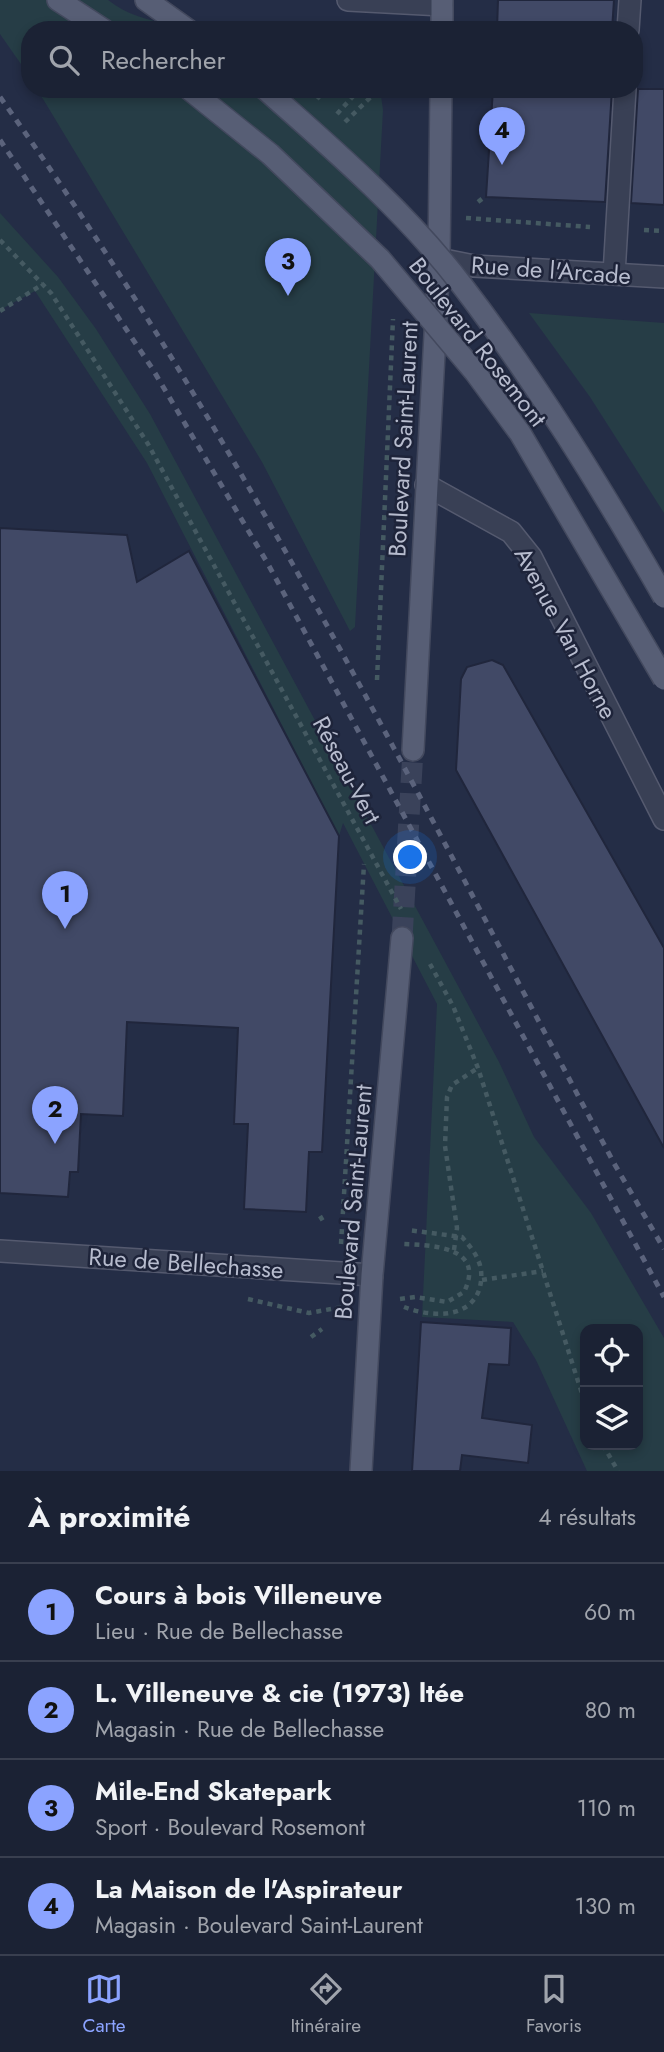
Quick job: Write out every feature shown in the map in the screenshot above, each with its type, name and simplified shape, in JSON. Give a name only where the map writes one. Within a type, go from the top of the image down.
[{"type":"main road","points":[[58,0],[90,21]]},
{"type":"main road","points":[[146,0],[175,21]]},
{"type":"main road","points":[[442,2],[442,21]]},
{"type":"main road","name":"Boulevard Rosemont","points":[[200,98],[270,153],[380,259],[475,372],[520,433],[664,679]]},
{"type":"main road","name":"Boulevard Rosemont","points":[[275,98],[317,135],[410,227],[460,284],[595,477],[664,597]]},
{"type":"main road","name":"Boulevard Saint-Laurent","points":[[413,750],[439,259],[441,98]]},
{"type":"main road","name":"Boulevard Saint-Laurent","points":[[361,1471],[372,1275],[402,938]]},
{"type":"street","points":[[348,0],[442,2]]},
{"type":"street","points":[[629,21],[630,0]]},
{"type":"street","points":[[614,274],[624,98]]},
{"type":"street","name":"Rue de l'Arcade","points":[[439,259],[474,266],[664,277]]},
{"type":"street","name":"Avenue Van Horne","points":[[426,485],[511,532],[531,556],[664,819]]},
{"type":"street","name":"Rue de Bellechasse","points":[[0,1251],[372,1275]]},
{"type":"path","points":[[334,117],[351,98]]},
{"type":"path","points":[[338,130],[370,98]]},
{"type":"path","name":"Rue de l'Arcade","points":[[483,220],[664,231]]},
{"type":"path","name":"Réseau-Vert","points":[[0,240],[43,284],[148,444],[402,910]]},
{"type":"path","points":[[0,311],[43,284]]},
{"type":"path","name":"Boulevard Saint-Laurent","points":[[377,680],[393,313]]},
{"type":"path","name":"Boulevard Saint-Laurent","points":[[343,1214],[364,864]]},
{"type":"path","points":[[427,958],[453,1006],[478,1068],[580,1387]]},
{"type":"path","points":[[454,1250],[456,1235],[446,1146],[447,1097],[452,1085],[478,1068]]},
{"type":"path","points":[[404,1307],[414,1311],[456,1312],[472,1302],[482,1280],[478,1259],[462,1237],[408,1230]]},
{"type":"path","points":[[404,1298],[447,1302],[464,1292],[468,1283],[468,1264],[454,1250],[407,1244]]},
{"type":"path","points":[[482,1280],[543,1271]]},
{"type":"path","points":[[311,1337],[322,1329]]},
{"type":"path","points":[[606,1450],[618,1471]]},
{"type":"shaded area","points":[[0,0],[108,0],[122,9],[155,21],[21,21],[21,64],[0,34]]},
{"type":"shaded area","points":[[42,98],[381,98],[383,110],[355,627],[350,631],[262,462]]},
{"type":"shaded area","points":[[0,213],[58,277],[96,329],[150,414],[499,1062],[534,1137],[591,1213],[664,1338],[664,1471],[587,1471],[536,1360],[513,1322],[422,1317],[437,1004],[343,823],[339,836],[147,463],[35,291],[0,310]]},
{"type":"shaded area","points":[[529,313],[664,323],[664,513],[590,397]]},
{"type":"building","points":[[498,0],[614,0],[613,21],[497,21]]},
{"type":"building","points":[[643,89],[664,89],[664,205],[631,203],[637,98],[643,98]]},
{"type":"building","points":[[492,98],[611,98],[605,202],[486,197]]},
{"type":"building","points":[[0,528],[127,535],[137,582],[189,551],[339,836],[322,1152],[309,1152],[306,1212],[244,1209],[248,1124],[234,1124],[238,1028],[127,1022],[123,1116],[81,1114],[78,1172],[70,1172],[68,1197],[0,1193]]},
{"type":"building","points":[[492,660],[503,665],[664,948],[664,1148],[456,770],[461,679],[467,667]]},
{"type":"building","points":[[421,1322],[511,1328],[509,1365],[489,1364],[482,1418],[532,1425],[528,1463],[462,1455],[460,1471],[412,1471]]},
{"type":"tunnel","points":[[402,938],[413,750]]},
{"type":"railway","points":[[0,97],[87,224],[170,355],[248,487],[398,756],[615,1165],[664,1249]]},
{"type":"railway","points":[[0,140],[152,368],[268,564],[664,1297]]},
{"type":"place","name":"La Maison de l'Aspirateur","points":[[502,165]]},
{"type":"place","name":"Mile-End Skatepark","points":[[288,296]]},
{"type":"place","name":"Cours à bois Villeneuve","points":[[65,929]]},
{"type":"place","name":"L. Villeneuve & cie (1973) ltée","points":[[55,1144]]}]
